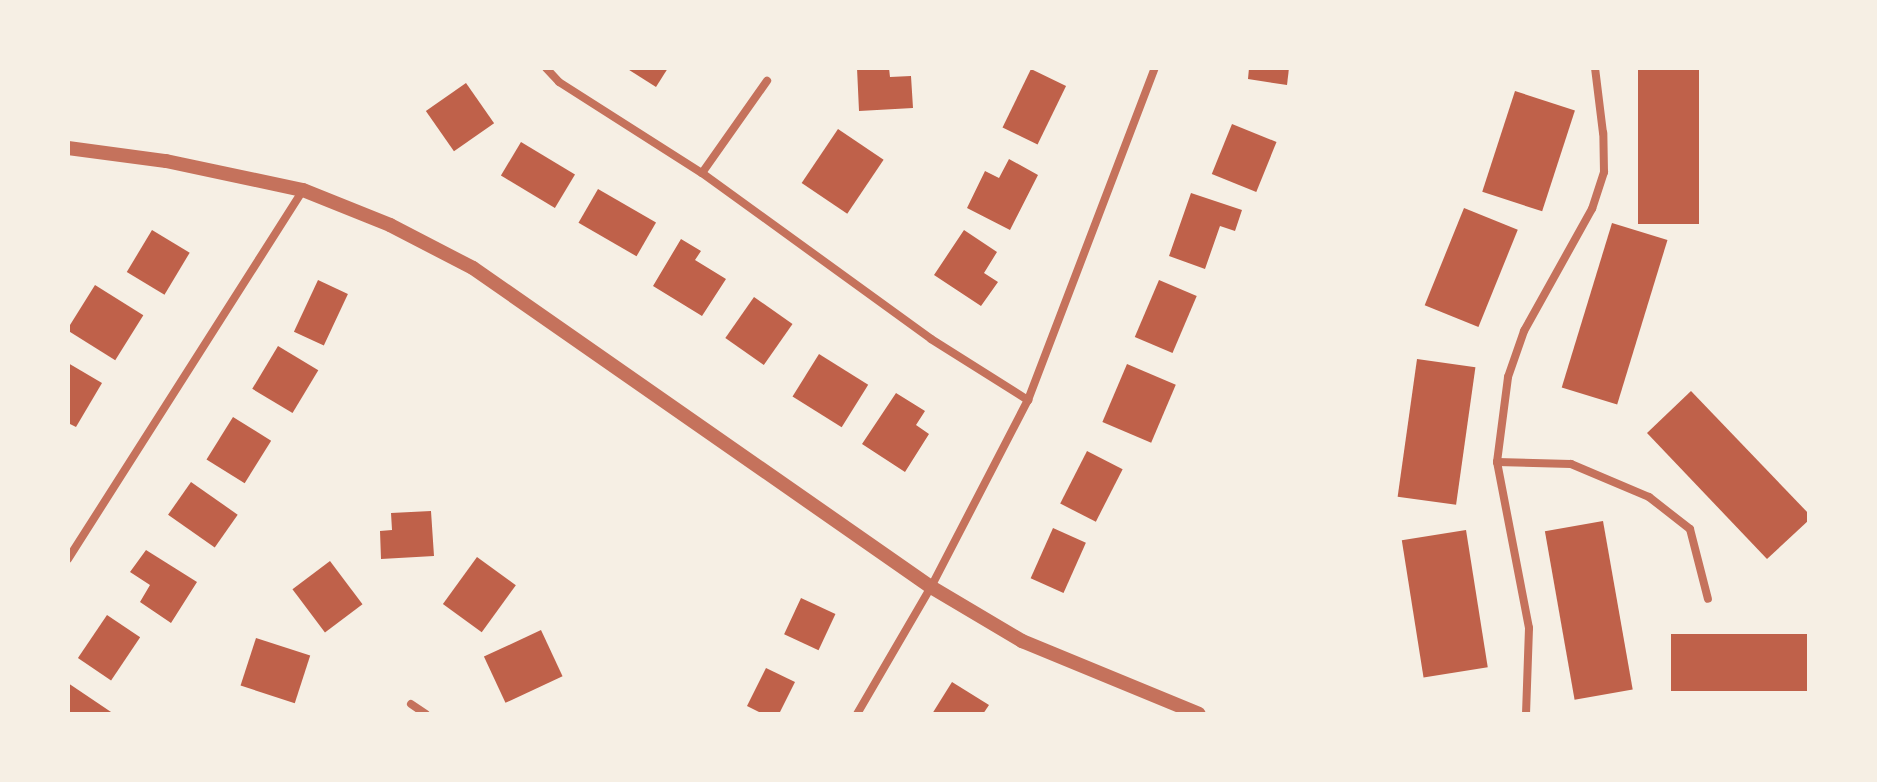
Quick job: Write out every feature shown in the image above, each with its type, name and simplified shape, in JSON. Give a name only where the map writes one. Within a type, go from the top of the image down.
[{"type":"street","points":[[546,68],[559,82],[702,173],[931,339],[1028,400]]},
{"type":"street","points":[[857,714],[931,587],[1028,400],[1155,68]]},
{"type":"street","points":[[1526,714],[1529,628],[1497,462],[1508,377],[1524,331],[1592,209],[1604,172],[1595,68]]},
{"type":"street","points":[[702,173],[767,81]]},
{"type":"street","points":[[68,148],[166,161],[303,190],[390,225],[473,268],[931,587],[1022,641],[1199,714]]},
{"type":"street","points":[[68,559],[303,190]]},
{"type":"street","points":[[1497,462],[1571,464],[1649,497],[1690,529],[1708,599]]},
{"type":"street","points":[[411,704],[426,714]]},
{"type":"building","points":[[626,68],[668,68],[656,87]]},
{"type":"building","points":[[857,68],[889,68],[890,77],[911,76],[913,108],[859,111]]},
{"type":"building","points":[[1249,68],[1289,68],[1287,85],[1248,79]]},
{"type":"building","points":[[1638,68],[1699,68],[1699,224],[1638,224]]},
{"type":"building","points":[[1031,69],[1066,86],[1038,145],[1003,127]]},
{"type":"building","points":[[466,83],[494,123],[454,151],[426,111]]},
{"type":"building","points":[[1515,91],[1575,110],[1542,211],[1482,192]]},
{"type":"building","points":[[1232,124],[1277,142],[1256,192],[1212,174]]},
{"type":"building","points":[[838,129],[884,160],[847,214],[802,183]]},
{"type":"building","points":[[521,142],[575,174],[555,208],[501,175]]},
{"type":"building","points":[[1009,159],[1038,175],[1010,230],[967,208],[985,171],[999,178]]},
{"type":"building","points":[[598,189],[656,222],[637,256],[578,223]]},
{"type":"building","points":[[1191,193],[1242,210],[1235,231],[1220,226],[1205,269],[1169,256]]},
{"type":"building","points":[[1464,208],[1518,230],[1478,327],[1425,305]]},
{"type":"building","points":[[1612,223],[1667,240],[1617,404],[1562,387]]},
{"type":"building","points":[[152,230],[190,253],[164,295],[127,272]]},
{"type":"building","points":[[964,230],[997,252],[984,273],[998,282],[981,306],[934,275]]},
{"type":"building","points":[[681,239],[701,251],[695,260],[726,279],[702,316],[653,286]]},
{"type":"building","points":[[318,280],[348,294],[324,346],[294,332]]},
{"type":"building","points":[[1159,280],[1197,296],[1173,353],[1135,337]]},
{"type":"building","points":[[95,285],[143,315],[115,360],[68,331]]},
{"type":"building","points":[[754,297],[793,324],[764,365],[725,338]]},
{"type":"building","points":[[278,346],[318,370],[293,413],[252,389]]},
{"type":"building","points":[[819,354],[868,385],[842,427],[793,396]]},
{"type":"building","points":[[1417,359],[1475,367],[1456,505],[1398,497]]},
{"type":"building","points":[[68,363],[102,383],[76,427],[68,423]]},
{"type":"building","points":[[1127,364],[1176,385],[1151,443],[1102,422]]},
{"type":"building","points":[[1691,391],[1809,514],[1809,520],[1767,559],[1647,433]]},
{"type":"building","points":[[896,393],[925,411],[916,425],[929,434],[905,472],[862,444]]},
{"type":"building","points":[[233,417],[271,441],[245,483],[207,459]]},
{"type":"building","points":[[1087,451],[1123,469],[1096,522],[1060,504]]},
{"type":"building","points":[[191,482],[238,515],[215,547],[168,515]]},
{"type":"building","points":[[431,511],[434,556],[381,559],[380,531],[392,530],[391,513]]},
{"type":"building","points":[[1603,521],[1633,689],[1575,700],[1545,531]]},
{"type":"building","points":[[1053,528],[1086,543],[1064,593],[1031,578]]},
{"type":"building","points":[[1466,530],[1488,667],[1424,677],[1402,540]]},
{"type":"building","points":[[146,550],[197,582],[171,623],[140,602],[150,585],[130,572]]},
{"type":"building","points":[[477,557],[516,585],[482,632],[443,604]]},
{"type":"building","points":[[330,561],[362,604],[325,632],[292,589]]},
{"type":"building","points":[[801,598],[835,614],[819,650],[784,634]]},
{"type":"building","points":[[107,615],[140,637],[111,680],[78,658]]},
{"type":"building","points":[[541,630],[563,676],[505,703],[484,657]]},
{"type":"building","points":[[1671,634],[1809,634],[1809,691],[1671,691]]},
{"type":"building","points":[[256,638],[310,656],[295,703],[241,686]]},
{"type":"building","points":[[766,668],[795,682],[779,714],[763,714],[747,706]]},
{"type":"building","points":[[952,682],[989,705],[983,714],[932,714]]},
{"type":"building","points":[[68,683],[114,714],[68,714]]}]
